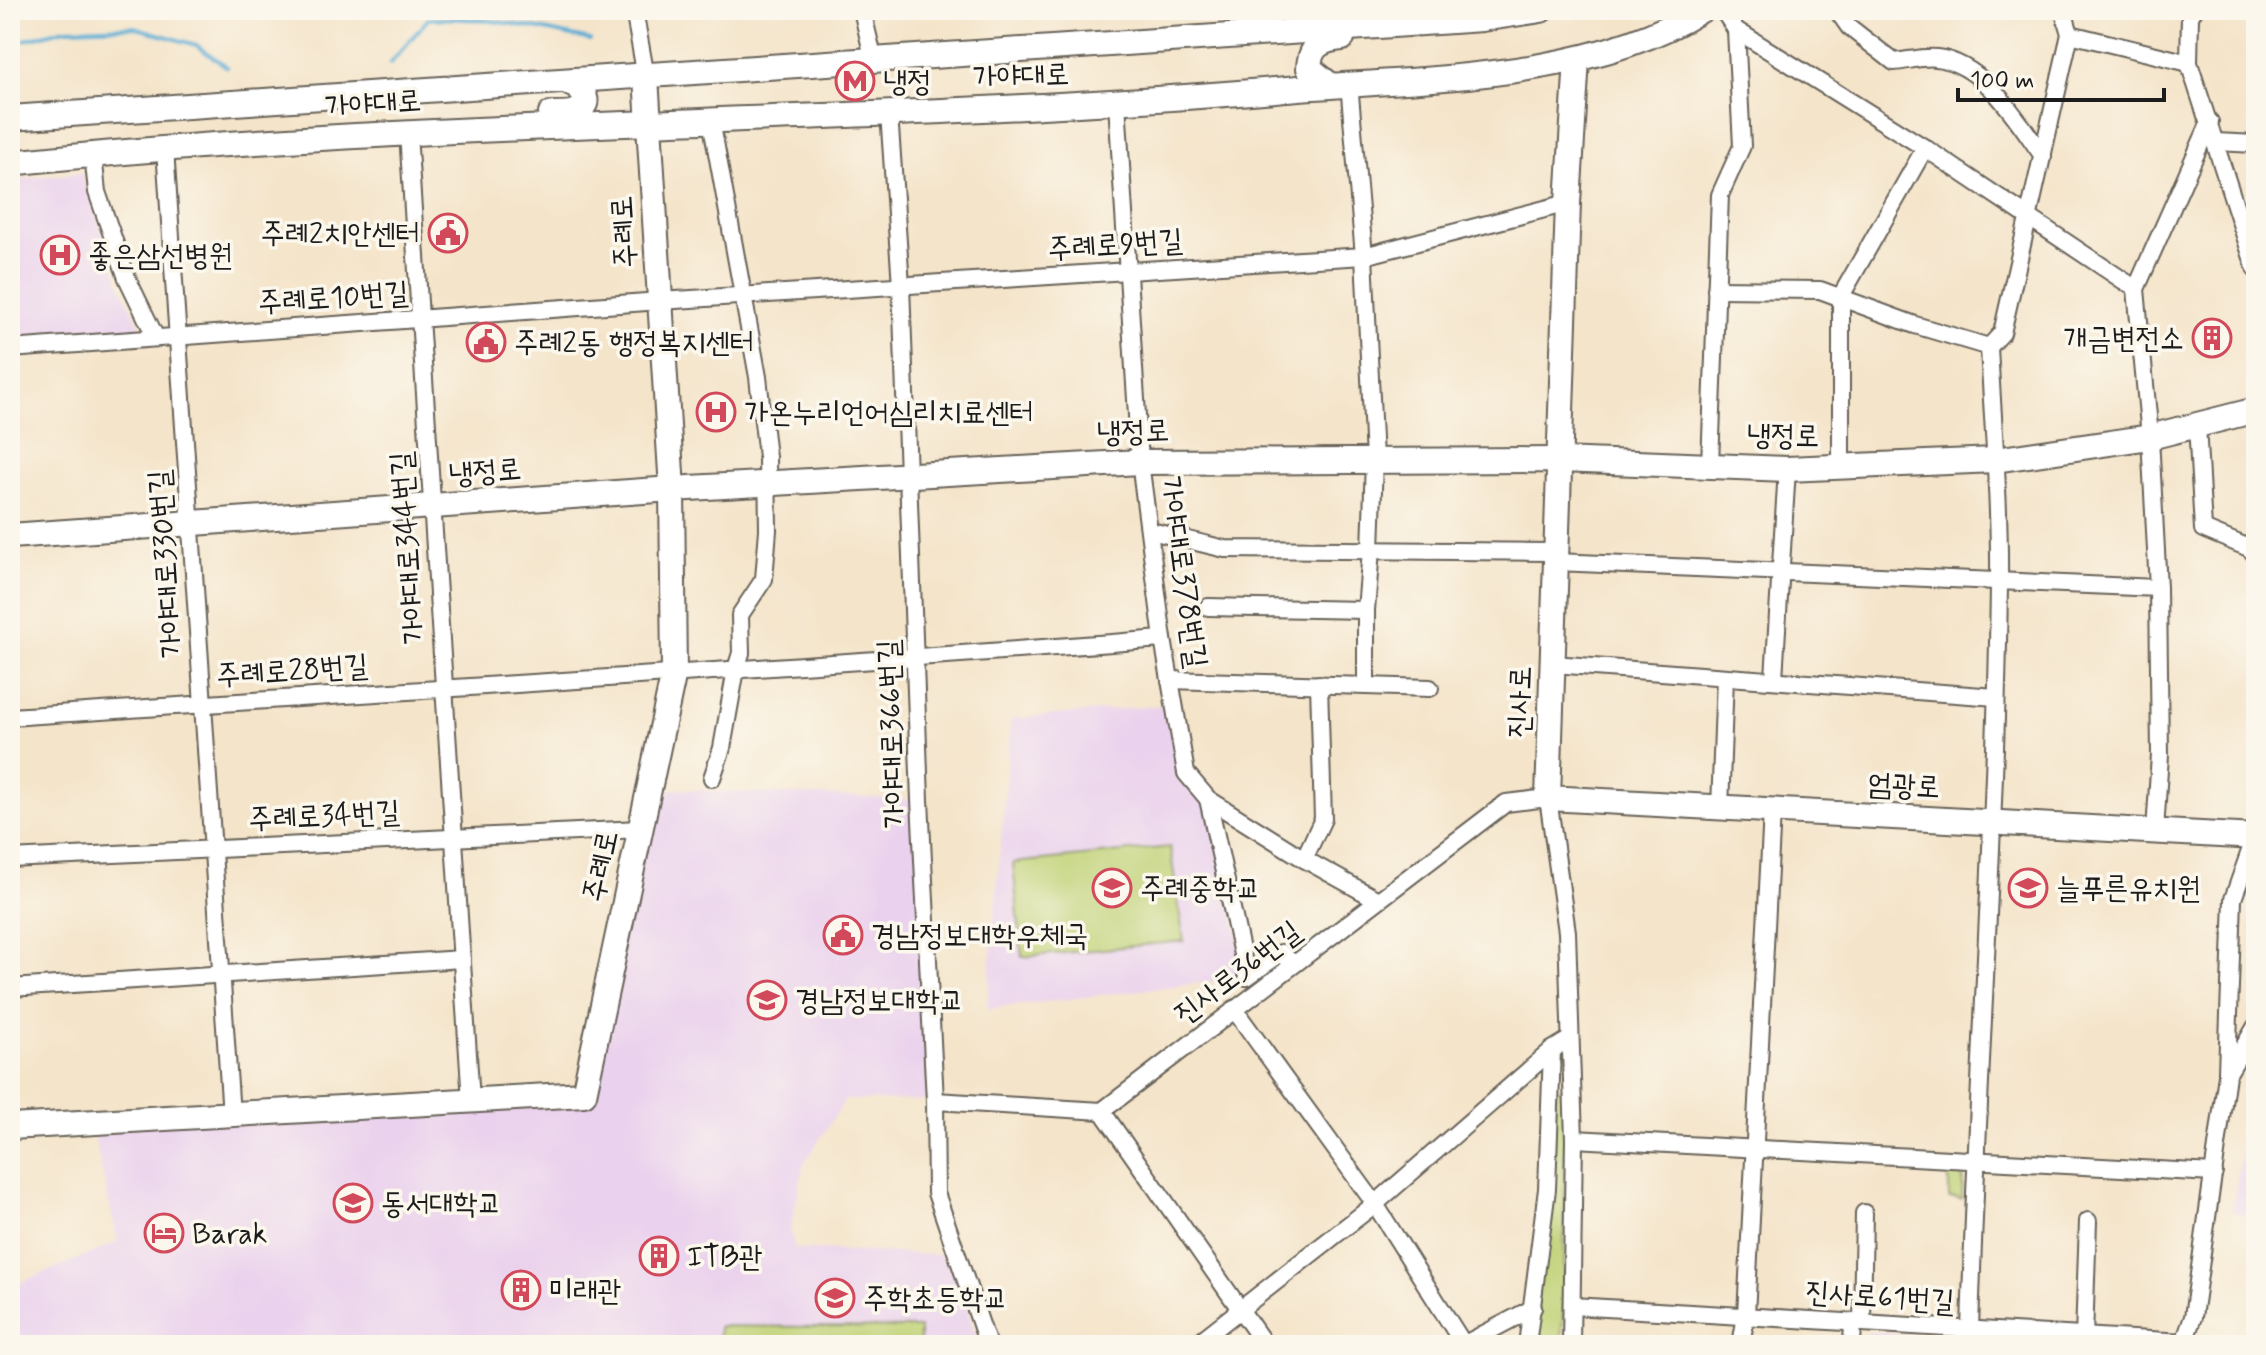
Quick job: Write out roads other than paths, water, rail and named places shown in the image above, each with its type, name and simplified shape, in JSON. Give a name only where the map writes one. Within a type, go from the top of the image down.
[{"type":"main road","name":"가야대로","points":[[10,118],[1419,24],[1541,10]]},
{"type":"main road","name":"가야대로","points":[[10,163],[93,154],[507,127],[1117,103],[1488,73],[1577,59],[1625,46],[1701,10]]},
{"type":"main road","points":[[1340,84],[1309,68],[1309,56],[1315,46],[1334,39],[1398,33],[1419,24]]},
{"type":"main road","name":"진사로","points":[[1548,798],[1568,203],[1577,59]]},
{"type":"main road","name":"주례로","points":[[10,1127],[584,1094],[674,672],[672,489],[646,77]]},
{"type":"main road","points":[[507,127],[529,116],[574,112],[582,107],[584,92],[567,82]]},
{"type":"main road","name":"냉정로","points":[[10,536],[672,489],[1140,462],[1560,460],[1787,469],[1995,460],[2150,437],[2256,410]]},
{"type":"main road","name":"엄광로","points":[[1548,798],[2255,837]]},
{"type":"street","points":[[634,10],[646,77]]},
{"type":"street","points":[[862,10],[874,61]]},
{"type":"street","points":[[1723,10],[1736,30],[1925,148],[2136,289]]},
{"type":"street","points":[[1837,10],[1849,27],[1894,62],[1937,58],[1975,72],[2005,105],[2043,156]]},
{"type":"street","points":[[1970,1331],[1999,581],[1989,347],[2002,333],[2070,34],[2063,10]]},
{"type":"street","points":[[2194,10],[2190,16],[2189,63],[2256,270]]},
{"type":"street","points":[[1710,465],[1720,195],[1742,146],[1736,30]]},
{"type":"street","points":[[2070,34],[2189,63]]},
{"type":"street","points":[[1340,84],[1364,256],[1374,459],[1366,610],[1366,686]]},
{"type":"street","name":"가야대로378번길","points":[[1117,103],[1140,462],[1163,639],[1186,773],[1208,799],[1304,859],[1376,899]]},
{"type":"street","name":"가야대로366번길","points":[[889,113],[901,285],[920,800],[935,1101],[936,1193],[988,1345]]},
{"type":"street","points":[[711,120],[758,377],[768,483],[765,571],[760,584],[742,609],[739,623],[741,653],[722,748],[712,778]]},
{"type":"street","points":[[2155,831],[2160,755],[2158,588],[2150,437],[2136,289],[2210,122]]},
{"type":"street","name":"가야대로344번길","points":[[408,133],[471,1101]]},
{"type":"street","points":[[2216,142],[2256,144]]},
{"type":"street","points":[[1841,468],[1841,296],[1925,148]]},
{"type":"street","name":"가야대로330번길","points":[[165,149],[231,1115]]},
{"type":"street","points":[[93,154],[97,192],[127,278],[156,338]]},
{"type":"street","name":"주례로9번길","points":[[660,301],[1364,256],[1568,203]]},
{"type":"street","points":[[1716,289],[1820,290],[1915,325],[1989,347]]},
{"type":"street","name":"주례로10번길","points":[[10,349],[660,301]]},
{"type":"street","points":[[2197,425],[2203,529],[2249,548],[2256,555]]},
{"type":"street","points":[[1774,678],[1787,469]]},
{"type":"street","points":[[1151,531],[1225,549],[1371,550],[1556,557],[1780,573],[2158,588]]},
{"type":"street","points":[[1208,607],[1366,610]]},
{"type":"street","name":"주례로28번길","points":[[10,717],[1163,639]]},
{"type":"street","points":[[1553,664],[1774,678],[1996,697]]},
{"type":"street","points":[[1720,808],[1725,677]]},
{"type":"street","points":[[1170,680],[1430,688]]},
{"type":"street","points":[[1304,859],[1323,819],[1319,684]]},
{"type":"street","name":"진사로36번길","points":[[1102,1111],[1376,899],[1506,803],[1548,798]]},
{"type":"street","name":"진사로","points":[[1548,798],[1567,932],[1574,1139],[1571,1345]]},
{"type":"street","name":"가야대로378번길","points":[[1208,799],[1247,977],[1281,953],[1294,964]]},
{"type":"street","points":[[1741,1345],[1746,1315],[1772,811]]},
{"type":"street","name":"주례로34번길","points":[[10,859],[640,829]]},
{"type":"street","points":[[2184,1344],[2193,1317],[2227,1075],[2233,899],[2255,837]]},
{"type":"street","points":[[10,988],[462,959]]},
{"type":"street","points":[[1234,1009],[1375,1204],[1463,1345],[1533,1308]]},
{"type":"street","points":[[2227,1075],[2256,1026]]},
{"type":"street","points":[[1195,1345],[1375,1204],[1552,1050],[1570,1039]]},
{"type":"street","points":[[1527,1345],[1547,1189],[1552,1050]]},
{"type":"street","points":[[935,1101],[1102,1111],[1265,1345]]},
{"type":"street","points":[[1574,1139],[2214,1173]]},
{"type":"street","points":[[1852,1345],[1857,1322],[1864,1213]]},
{"type":"street","points":[[2084,1338],[2088,1221]]},
{"type":"street","name":"진사로61번길","points":[[1572,1306],[2184,1344]]},
{"type":"waterway","points":[[390,64],[428,19],[490,21],[590,40]]},
{"type":"waterway","points":[[10,44],[65,29],[134,27],[196,45],[227,67]]},
{"type":"place","name":"냉정","points":[[855,81]]},
{"type":"place","name":"주례2치안센터","points":[[448,233]]},
{"type":"place","name":"좋은삼선병원","points":[[60,255]]},
{"type":"place","name":"개금변전소","points":[[2212,338]]},
{"type":"place","name":"주례2동 행정복지센터","points":[[486,342]]},
{"type":"place","name":"가온누리언어심리치료센터","points":[[716,412]]},
{"type":"place","name":"주례중학교","points":[[1112,888]]},
{"type":"place","name":"늘푸른유치원","points":[[2028,888]]},
{"type":"place","name":"경남정보대학우체국","points":[[843,935]]},
{"type":"place","name":"경남정보대학교","points":[[767,1000]]},
{"type":"place","name":"동서대학교","points":[[353,1203]]},
{"type":"place","name":"Barak","points":[[164,1233]]},
{"type":"place","name":"ITB관","points":[[659,1256]]},
{"type":"place","name":"미래관","points":[[521,1290]]},
{"type":"place","name":"주학초등학교","points":[[835,1298]]}]
